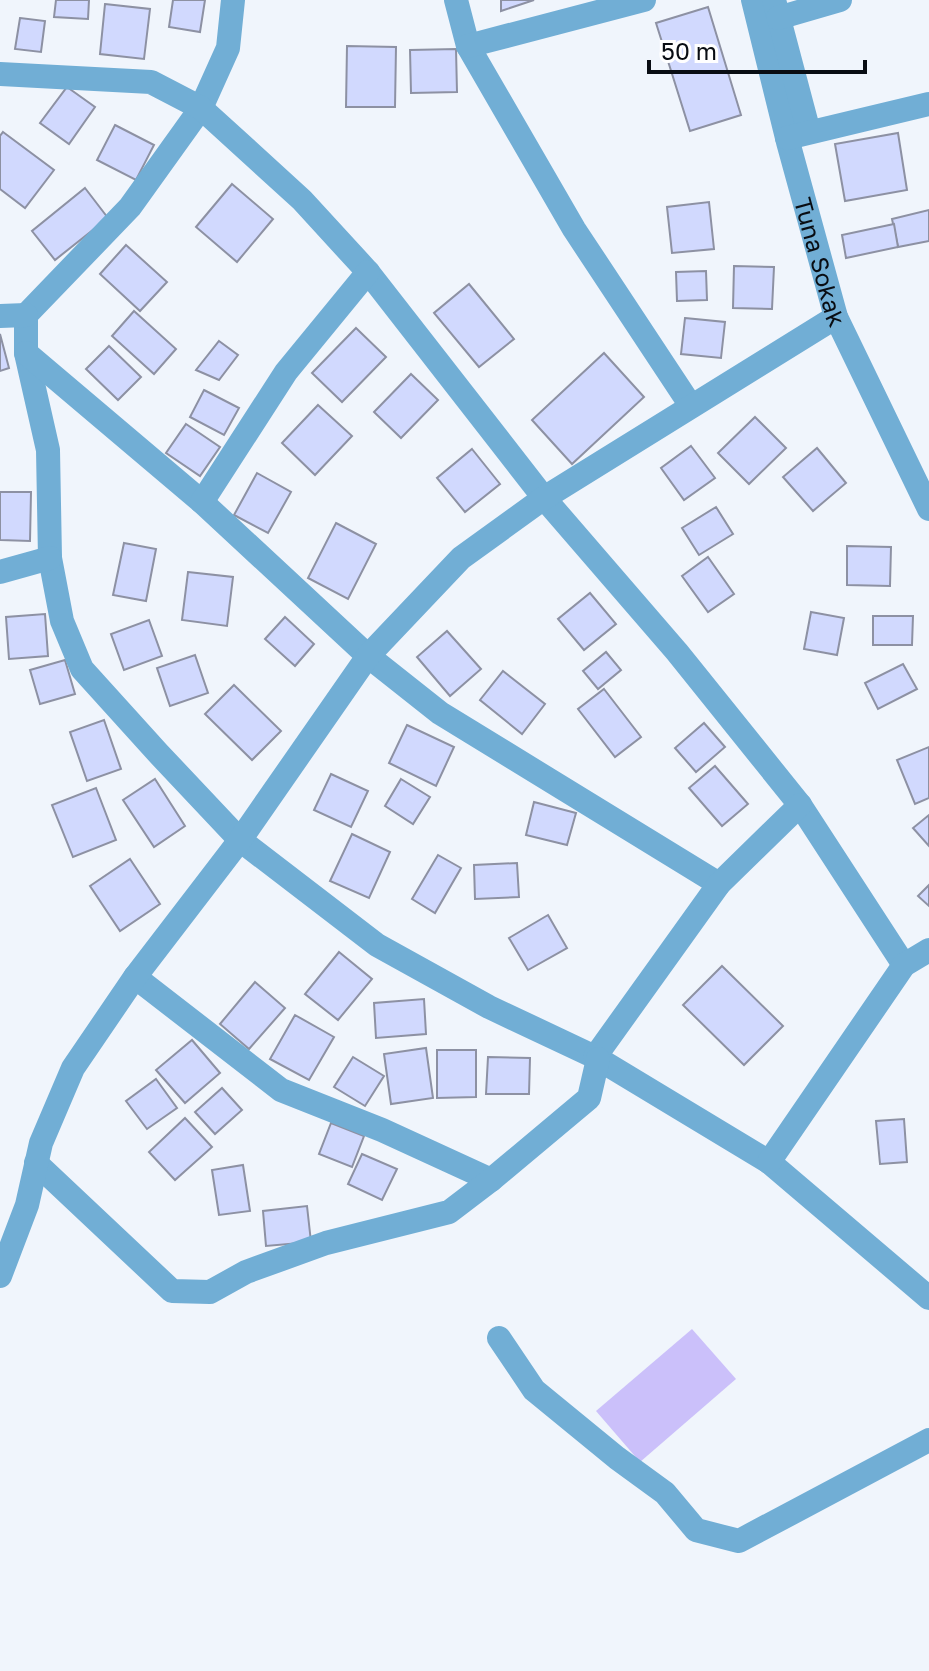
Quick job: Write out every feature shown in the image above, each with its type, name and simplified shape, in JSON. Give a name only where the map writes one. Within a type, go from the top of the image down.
[{"type":"street","points":[[0,316],[26,315],[130,207],[201,108],[228,48],[233,0]]},
{"type":"street","points":[[456,0],[468,46],[574,229],[691,406]]},
{"type":"street","points":[[468,46],[644,0]]},
{"type":"street","name":"Tuna Sokak","points":[[753,0],[798,135],[836,317],[929,509]]},
{"type":"street","points":[[840,0],[776,9],[798,135],[929,104]]},
{"type":"street","points":[[0,74],[151,82],[201,108],[302,200],[368,272],[544,498],[677,652],[800,805],[904,965]]},
{"type":"street","points":[[202,502],[286,372],[368,272]]},
{"type":"street","points":[[26,315],[26,353],[48,450],[50,558],[62,621],[82,669],[158,753],[240,840],[377,945],[489,1007],[596,1058],[769,1162],[929,1298]]},
{"type":"street","points":[[0,1276],[27,1205],[41,1143],[73,1068],[135,977],[240,840],[368,656],[461,558],[544,498],[836,317]]},
{"type":"street","points":[[26,353],[202,502],[368,656],[440,713],[719,884]]},
{"type":"street","points":[[0,572],[50,558]]},
{"type":"street","points":[[36,1163],[172,1291],[210,1292],[246,1272],[326,1243],[449,1212],[589,1098],[596,1058],[719,884],[800,805]]},
{"type":"street","points":[[769,1162],[904,965],[929,950]]},
{"type":"street","points":[[135,977],[281,1090],[382,1130],[491,1180]]},
{"type":"street","points":[[499,1338],[534,1390],[665,1493],[696,1530],[739,1541],[929,1440]]},
{"type":"shaded area","points":[[692,1329],[736,1379],[640,1462],[596,1411]]},
{"type":"building","points":[[56,0],[89,0],[88,19],[54,17]]},
{"type":"building","points":[[173,0],[205,0],[200,32],[169,27]]},
{"type":"building","points":[[501,0],[534,0],[501,11]]},
{"type":"building","points":[[105,4],[150,9],[144,59],[100,54]]},
{"type":"building","points":[[708,7],[741,115],[690,131],[656,23]]},
{"type":"building","points":[[20,18],[45,21],[41,52],[15,49]]},
{"type":"building","points":[[347,46],[396,47],[395,107],[346,107]]},
{"type":"building","points":[[456,49],[457,92],[411,93],[410,50]]},
{"type":"building","points":[[67,87],[95,107],[69,144],[40,123]]},
{"type":"building","points":[[115,125],[154,145],[136,180],[97,160]]},
{"type":"building","points":[[3,132],[54,170],[25,208],[0,189],[0,136]]},
{"type":"building","points":[[898,133],[907,190],[845,201],[835,144]]},
{"type":"building","points":[[232,184],[273,219],[237,262],[196,227]]},
{"type":"building","points":[[85,188],[108,218],[55,260],[32,231]]},
{"type":"building","points":[[709,202],[714,249],[672,253],[667,207]]},
{"type":"building","points":[[929,210],[929,241],[898,247],[892,219]]},
{"type":"building","points":[[894,224],[898,247],[846,258],[842,235]]},
{"type":"building","points":[[126,245],[167,282],[140,311],[100,274]]},
{"type":"building","points":[[734,266],[774,267],[772,309],[733,308]]},
{"type":"building","points":[[706,271],[707,300],[677,301],[676,272]]},
{"type":"building","points":[[469,284],[514,339],[479,367],[434,313]]},
{"type":"building","points":[[134,311],[176,349],[154,374],[112,336]]},
{"type":"building","points":[[685,318],[725,322],[721,358],[681,354]]},
{"type":"building","points":[[356,328],[386,357],[342,402],[312,373]]},
{"type":"building","points":[[0,334],[9,368],[0,371]]},
{"type":"building","points":[[219,341],[238,355],[219,380],[196,370]]},
{"type":"building","points":[[109,346],[141,377],[118,400],[86,369]]},
{"type":"building","points":[[604,353],[644,397],[572,464],[532,420]]},
{"type":"building","points":[[411,374],[438,400],[401,438],[374,412]]},
{"type":"building","points":[[204,390],[239,408],[224,435],[190,417]]},
{"type":"building","points":[[318,405],[352,436],[315,475],[282,443]]},
{"type":"building","points":[[755,417],[786,448],[749,484],[718,453]]},
{"type":"building","points":[[186,424],[220,447],[200,476],[166,453]]},
{"type":"building","points":[[691,446],[715,478],[684,500],[661,468]]},
{"type":"building","points":[[817,448],[846,483],[813,511],[783,477]]},
{"type":"building","points":[[472,449],[500,484],[465,512],[437,478]]},
{"type":"building","points":[[257,473],[291,492],[268,533],[234,515]]},
{"type":"building","points":[[0,492],[31,492],[30,541],[0,540]]},
{"type":"building","points":[[716,507],[733,534],[699,555],[682,528]]},
{"type":"building","points":[[336,523],[376,544],[348,599],[308,578]]},
{"type":"building","points":[[124,543],[156,549],[146,601],[113,595]]},
{"type":"building","points":[[847,546],[891,547],[890,586],[847,585]]},
{"type":"building","points":[[708,557],[734,594],[708,612],[682,576]]},
{"type":"building","points":[[188,572],[233,577],[227,626],[182,620]]},
{"type":"building","points":[[590,593],[616,624],[584,650],[558,619]]},
{"type":"building","points":[[811,612],[844,618],[837,655],[804,649]]},
{"type":"building","points":[[45,614],[48,656],[9,659],[6,617]]},
{"type":"building","points":[[873,616],[913,616],[912,645],[873,645]]},
{"type":"building","points":[[285,617],[314,644],[295,666],[265,639]]},
{"type":"building","points":[[149,620],[162,656],[124,670],[111,634]]},
{"type":"building","points":[[447,631],[481,669],[450,696],[417,657]]},
{"type":"building","points":[[606,652],[621,670],[598,689],[583,671]]},
{"type":"building","points":[[195,655],[208,693],[170,706],[157,668]]},
{"type":"building","points":[[65,660],[75,694],[40,704],[30,670]]},
{"type":"building","points":[[903,664],[917,689],[878,709],[865,683]]},
{"type":"building","points":[[503,671],[545,704],[522,734],[480,700]]},
{"type":"building","points":[[234,685],[281,731],[252,760],[205,714]]},
{"type":"building","points":[[604,689],[641,737],[615,757],[578,709]]},
{"type":"building","points":[[104,720],[121,769],[87,781],[70,732]]},
{"type":"building","points":[[704,723],[725,747],[696,772],[675,748]]},
{"type":"building","points":[[407,725],[454,747],[436,786],[389,763]]},
{"type":"building","points":[[929,747],[929,798],[915,804],[897,760]]},
{"type":"building","points":[[715,766],[748,804],[722,826],[689,788]]},
{"type":"building","points":[[331,774],[368,791],[351,827],[314,810]]},
{"type":"building","points":[[155,779],[185,826],[154,847],[123,800]]},
{"type":"building","points":[[401,779],[430,797],[413,824],[385,806]]},
{"type":"building","points":[[96,788],[116,840],[73,857],[52,805]]},
{"type":"building","points":[[534,802],[576,813],[567,845],[526,835]]},
{"type":"building","points":[[929,815],[929,846],[913,828]]},
{"type":"building","points":[[352,834],[390,852],[369,898],[330,881]]},
{"type":"building","points":[[438,855],[461,868],[435,913],[412,899]]},
{"type":"building","points":[[130,859],[160,904],[120,931],[90,886]]},
{"type":"building","points":[[517,863],[519,897],[475,899],[474,865]]},
{"type":"building","points":[[929,885],[929,906],[918,896]]},
{"type":"building","points":[[548,915],[567,948],[528,970],[509,938]]},
{"type":"building","points":[[339,952],[372,979],[338,1020],[305,994]]},
{"type":"building","points":[[722,966],[783,1026],[744,1065],[683,1005]]},
{"type":"building","points":[[255,982],[285,1008],[249,1049],[220,1024]]},
{"type":"building","points":[[424,999],[426,1034],[376,1038],[374,1003]]},
{"type":"building","points":[[295,1015],[334,1037],[309,1080],[270,1059]]},
{"type":"building","points":[[192,1040],[220,1073],[185,1103],[156,1070]]},
{"type":"building","points":[[426,1048],[433,1098],[391,1104],[384,1054]]},
{"type":"building","points":[[437,1050],[476,1050],[476,1097],[437,1098]]},
{"type":"building","points":[[353,1057],[384,1076],[365,1106],[334,1087]]},
{"type":"building","points":[[488,1057],[530,1058],[529,1094],[486,1094]]},
{"type":"building","points":[[156,1079],[177,1108],[147,1129],[126,1101]]},
{"type":"building","points":[[222,1088],[242,1110],[215,1134],[195,1112]]},
{"type":"building","points":[[185,1118],[212,1147],[175,1180],[149,1152]]},
{"type":"building","points":[[904,1119],[907,1162],[880,1164],[876,1121]]},
{"type":"building","points":[[331,1123],[364,1136],[352,1167],[319,1154]]},
{"type":"building","points":[[362,1154],[397,1169],[382,1200],[348,1184]]},
{"type":"building","points":[[243,1165],[250,1211],[219,1215],[212,1170]]},
{"type":"building","points":[[307,1206],[311,1242],[266,1246],[263,1211]]}]
